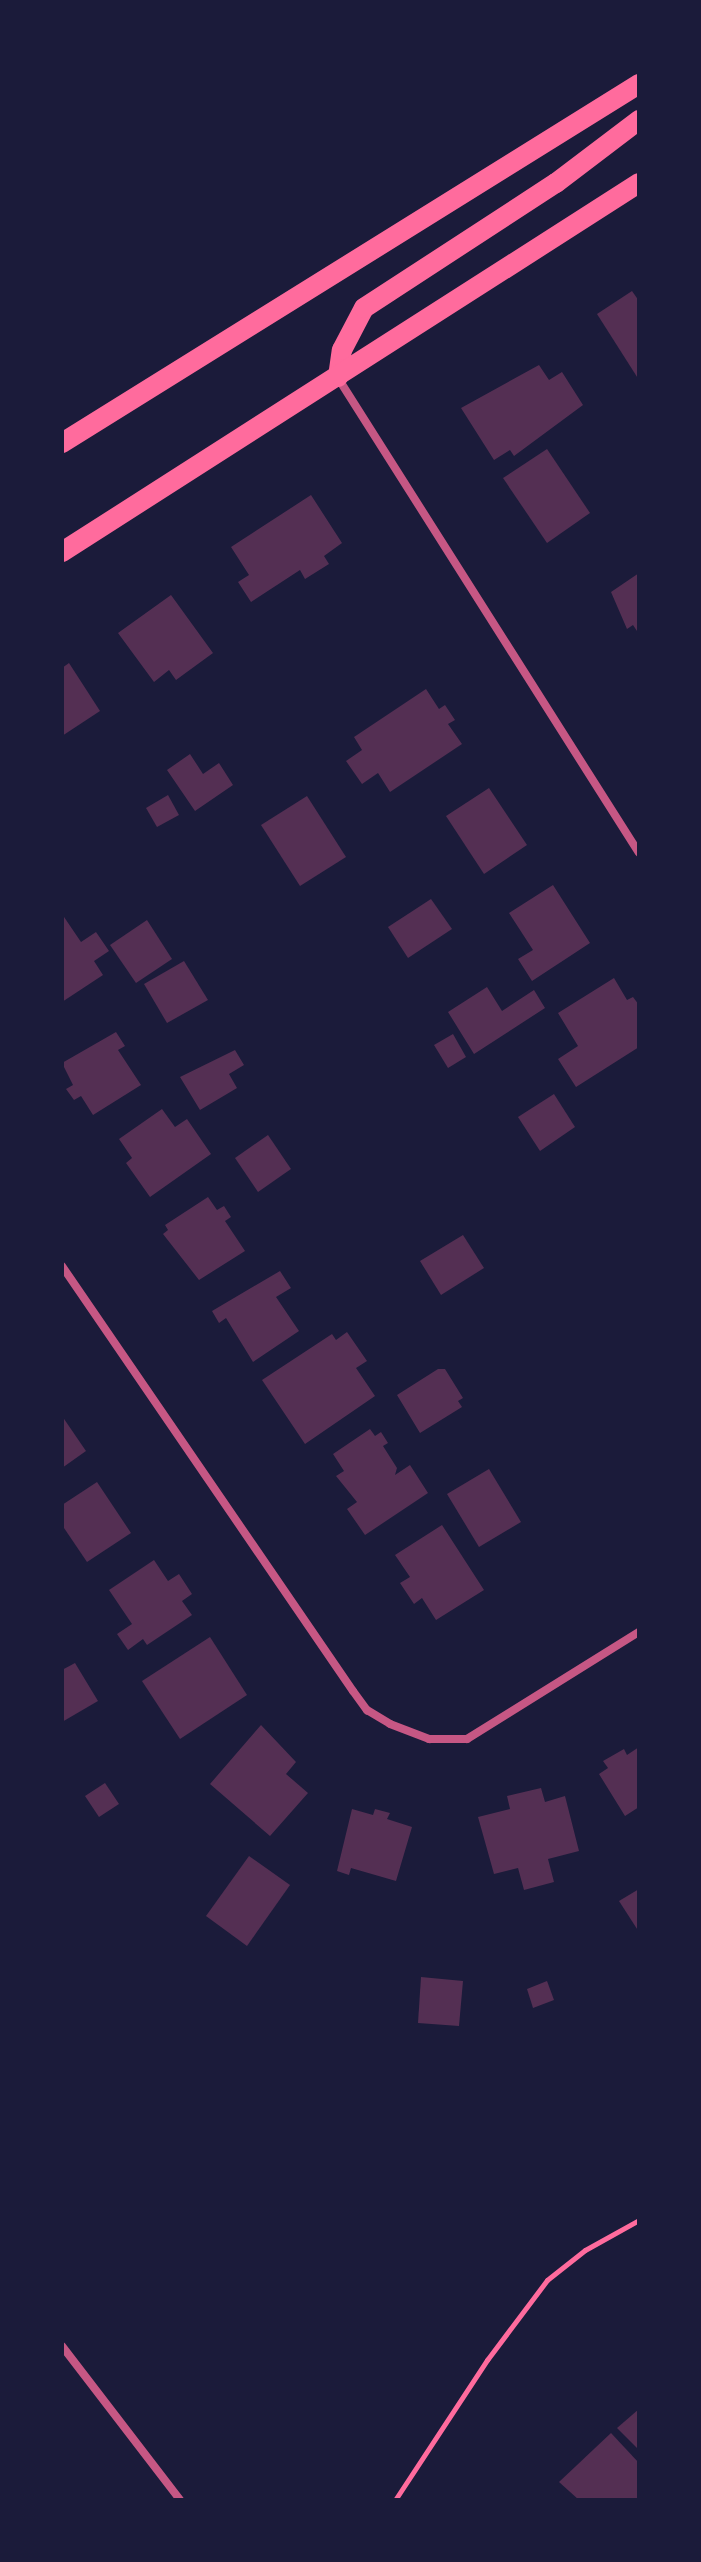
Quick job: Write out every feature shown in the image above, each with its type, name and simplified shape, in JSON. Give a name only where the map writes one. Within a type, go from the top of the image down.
[{"type":"main road","points":[[62,443],[639,84]]},
{"type":"main road","points":[[338,377],[342,350],[364,308],[556,183],[639,120]]},
{"type":"main road","points":[[62,552],[639,183]]},
{"type":"street","points":[[338,377],[639,853]]},
{"type":"street","points":[[62,1266],[367,1710],[390,1724],[429,1739],[467,1739],[639,1632]]},
{"type":"street","points":[[62,2346],[180,2500]]},
{"type":"path","points":[[395,2500],[487,2360],[547,2280],[585,2250],[639,2220]]},
{"type":"building","points":[[632,291],[639,301],[639,380],[597,314]]},
{"type":"building","points":[[539,365],[549,380],[562,372],[583,405],[514,456],[510,450],[494,460],[461,408]]},
{"type":"building","points":[[547,449],[590,513],[547,543],[503,478]]},
{"type":"building","points":[[311,495],[342,543],[324,556],[329,564],[305,579],[300,570],[251,602],[238,582],[249,575],[231,547]]},
{"type":"building","points":[[639,573],[639,634],[633,625],[627,629],[611,592]]},
{"type":"building","points":[[171,595],[213,653],[176,680],[169,670],[154,682],[118,633]]},
{"type":"building","points":[[69,663],[100,711],[62,736],[62,668]]},
{"type":"building","points":[[426,689],[439,709],[445,705],[455,720],[448,724],[462,744],[390,792],[378,773],[362,784],[346,761],[362,750],[354,737]]},
{"type":"building","points":[[190,754],[203,774],[219,763],[233,785],[195,811],[167,770]]},
{"type":"building","points":[[489,788],[527,845],[484,874],[446,816]]},
{"type":"building","points":[[168,795],[179,815],[157,827],[146,808]]},
{"type":"building","points":[[307,796],[346,857],[300,886],[261,825]]},
{"type":"building","points":[[553,885],[590,943],[532,981],[518,959],[533,950],[509,913]]},
{"type":"building","points":[[431,899],[452,929],[408,958],[388,927]]},
{"type":"building","points":[[62,914],[81,942],[96,932],[109,951],[94,961],[103,975],[62,1002]]},
{"type":"building","points":[[147,920],[172,959],[136,983],[110,945]]},
{"type":"building","points":[[184,961],[208,1000],[167,1023],[144,984]]},
{"type":"building","points":[[614,978],[627,1000],[633,997],[639,1005],[639,1047],[576,1087],[558,1059],[578,1046],[558,1013]]},
{"type":"building","points":[[487,987],[502,1011],[534,990],[545,1008],[474,1054],[448,1012]]},
{"type":"building","points":[[116,1032],[125,1046],[118,1050],[141,1085],[93,1115],[81,1096],[74,1100],[66,1089],[73,1085],[62,1063]]},
{"type":"building","points":[[453,1034],[466,1057],[448,1068],[434,1045]]},
{"type":"building","points":[[235,1050],[244,1065],[229,1074],[237,1088],[200,1110],[180,1077]]},
{"type":"building","points":[[554,1094],[575,1127],[540,1151],[518,1117]]},
{"type":"building","points":[[162,1109],[175,1127],[187,1119],[211,1154],[150,1197],[126,1163],[132,1158],[119,1139]]},
{"type":"building","points":[[268,1135],[291,1169],[258,1192],[235,1158]]},
{"type":"building","points":[[208,1197],[217,1210],[224,1206],[231,1217],[225,1221],[245,1251],[199,1280],[163,1234],[168,1230],[165,1225]]},
{"type":"building","points":[[463,1235],[484,1268],[441,1295],[420,1261]]},
{"type":"building","points":[[280,1271],[291,1288],[276,1297],[299,1331],[253,1362],[226,1318],[219,1323],[212,1311]]},
{"type":"building","points":[[347,1332],[367,1361],[356,1368],[375,1396],[305,1444],[262,1380],[332,1334],[336,1340]]},
{"type":"building","points":[[438,1369],[445,1369],[463,1398],[458,1401],[462,1407],[420,1433],[397,1395]]},
{"type":"building","points":[[62,1416],[86,1451],[62,1468]]},
{"type":"building","points":[[370,1429],[375,1436],[381,1432],[388,1443],[383,1446],[397,1468],[395,1475],[410,1465],[428,1493],[365,1535],[347,1509],[357,1502],[336,1476],[344,1471],[333,1454]]},
{"type":"building","points":[[489,1469],[521,1522],[479,1547],[447,1494]]},
{"type":"building","points":[[97,1482],[131,1533],[87,1562],[62,1525],[62,1505]]},
{"type":"building","points":[[442,1525],[484,1590],[436,1620],[422,1598],[414,1604],[400,1583],[410,1577],[395,1555]]},
{"type":"building","points":[[154,1560],[168,1581],[179,1574],[192,1594],[182,1601],[192,1615],[147,1645],[143,1639],[128,1650],[117,1634],[132,1624],[109,1590]]},
{"type":"building","points":[[210,1637],[247,1695],[180,1739],[142,1681]]},
{"type":"building","points":[[75,1663],[98,1701],[62,1722],[62,1670]]},
{"type":"building","points":[[261,1725],[296,1762],[286,1774],[308,1793],[270,1836],[210,1784]]},
{"type":"building","points":[[639,1747],[639,1807],[625,1816],[599,1774],[608,1768],[603,1761],[624,1749],[627,1755]]},
{"type":"building","points":[[105,1783],[119,1804],[99,1817],[85,1796]]},
{"type":"building","points":[[541,1788],[545,1802],[565,1796],[579,1851],[548,1859],[554,1882],[524,1890],[518,1868],[494,1874],[478,1817],[510,1809],[507,1796]]},
{"type":"building","points":[[352,1809],[373,1815],[375,1809],[390,1813],[387,1819],[412,1827],[396,1881],[351,1868],[349,1875],[337,1871]]},
{"type":"building","points":[[249,1856],[290,1885],[247,1946],[206,1916]]},
{"type":"building","points":[[639,1889],[639,1932],[619,1901]]},
{"type":"building","points":[[421,1977],[463,1981],[459,2026],[418,2023]]},
{"type":"building","points":[[547,1981],[554,2000],[533,2008],[527,1989]]},
{"type":"building","points":[[639,2409],[639,2450],[617,2428]]},
{"type":"building","points":[[611,2433],[639,2463],[639,2500],[579,2500],[559,2482]]}]
